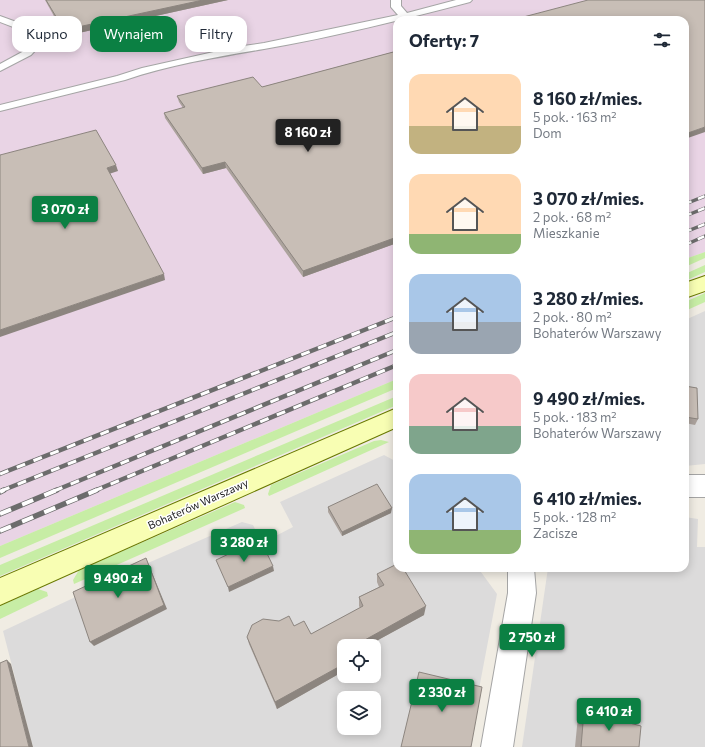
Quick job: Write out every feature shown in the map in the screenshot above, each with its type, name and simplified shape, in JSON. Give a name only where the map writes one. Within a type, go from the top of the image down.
[{"type":"street","points":[[689,289],[705,283]]},
{"type":"street","name":"Bohaterów Warszawy","points":[[0,592],[393,420]]},
{"type":"street","points":[[689,486],[705,486]]},
{"type":"street","points":[[497,747],[522,593],[521,572]]},
{"type":"lane","points":[[396,0],[396,7],[406,16],[467,0]]},
{"type":"lane","points":[[0,19],[38,33],[40,40],[37,46],[24,56],[0,68]]},
{"type":"lane","points":[[0,108],[121,78],[142,71],[236,50],[264,46],[393,19]]},
{"type":"shaded area","points":[[0,0],[705,0],[705,252],[689,258],[689,16],[393,16],[393,381],[0,546]]},
{"type":"shaded area","points":[[705,311],[705,464],[689,466],[689,318]]},
{"type":"shaded area","points":[[384,455],[393,460],[393,572],[481,572],[497,594],[468,747],[33,747],[3,631],[148,563],[242,522],[253,525],[262,543],[293,527],[280,502]]},
{"type":"shaded area","points":[[689,518],[698,519],[697,547],[705,547],[705,747],[522,747],[547,572],[689,572]]},
{"type":"green space","points":[[705,252],[705,258],[689,265],[689,258]]},
{"type":"green space","points":[[705,265],[705,272],[689,279],[689,272]]},
{"type":"green space","points":[[705,293],[705,302],[689,309],[689,300]]},
{"type":"green space","points":[[393,381],[393,390],[0,558],[0,546]]},
{"type":"green space","points":[[393,398],[393,407],[0,576],[0,565]]},
{"type":"green space","points":[[381,440],[389,442],[269,496],[268,494],[271,485],[374,441]]},
{"type":"green space","points":[[235,502],[244,505],[245,508],[74,584],[73,580],[79,570]]},
{"type":"green space","points":[[38,589],[47,592],[48,596],[0,619],[0,606]]},
{"type":"building","points":[[46,0],[203,0],[129,16],[90,16],[90,24],[82,26],[82,16],[56,16]]},
{"type":"building","points":[[588,0],[705,0],[705,127],[689,133],[689,16],[527,16]]},
{"type":"building","points":[[393,52],[393,238],[303,271],[225,162],[202,168],[164,113],[185,107],[177,96],[253,77],[262,87]]},
{"type":"building","points":[[96,130],[116,165],[107,168],[164,274],[0,330],[0,155]]},
{"type":"building","points":[[689,387],[697,388],[698,419],[689,418]]},
{"type":"building","points":[[377,484],[392,508],[342,532],[328,507]]},
{"type":"building","points":[[260,539],[273,566],[228,587],[216,560]]},
{"type":"building","points":[[146,558],[164,605],[90,642],[73,592]]},
{"type":"building","points":[[393,566],[393,572],[405,572],[426,606],[367,639],[337,639],[337,668],[275,702],[247,637],[252,625],[263,619],[279,621],[289,616],[294,626],[304,621],[311,634],[363,606],[359,597],[384,585],[377,574]]},
{"type":"building","points":[[7,660],[29,747],[0,747],[0,663]]},
{"type":"building","points":[[419,672],[482,687],[471,747],[401,747]]},
{"type":"building","points":[[584,711],[641,726],[639,747],[581,747]]},
{"type":"railway","points":[[689,202],[705,196]]},
{"type":"railway","points":[[689,214],[705,208]]},
{"type":"railway","points":[[689,230],[705,224]]},
{"type":"railway","points":[[689,243],[705,236]]},
{"type":"railway","points":[[0,474],[393,319]]},
{"type":"railway","points":[[1,491],[393,334]]},
{"type":"railway","points":[[54,491],[393,352]]},
{"type":"railway","points":[[94,491],[393,367]]},
{"type":"railway","points":[[0,492],[4,490]]},
{"type":"railway","points":[[0,514],[57,490]]},
{"type":"railway","points":[[0,531],[97,490]]}]
